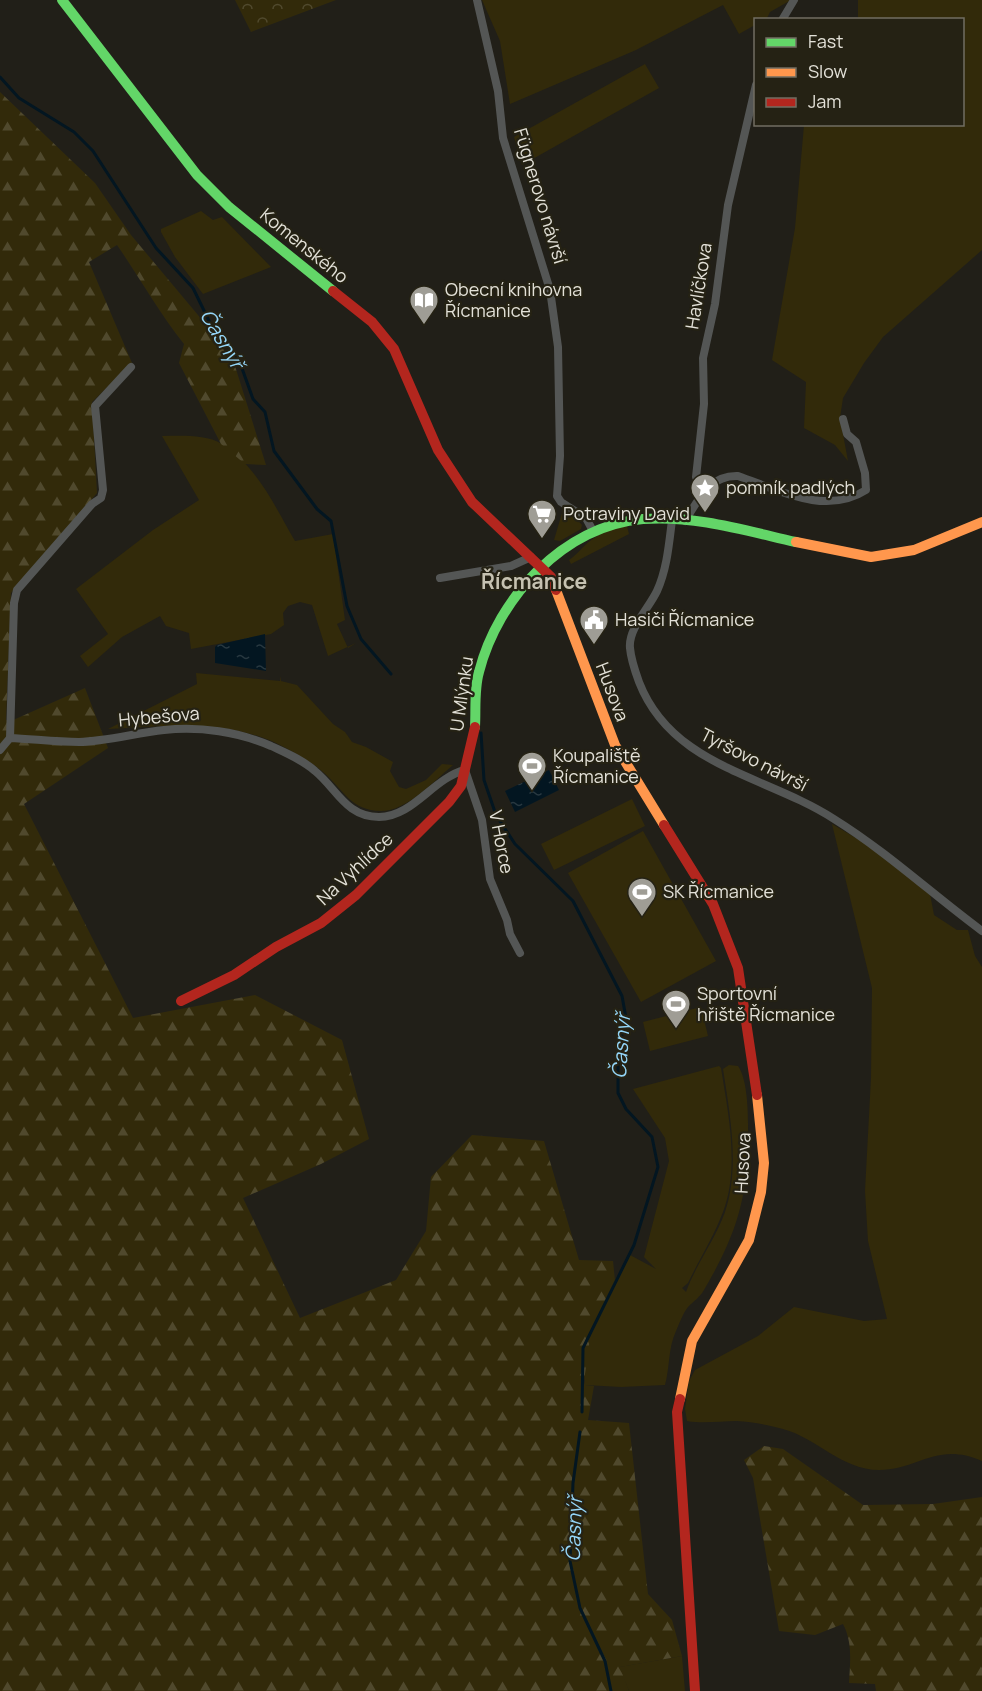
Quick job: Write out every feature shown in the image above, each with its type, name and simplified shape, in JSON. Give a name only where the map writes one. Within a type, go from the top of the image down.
[{"type":"main road","name":"Komenského","points":[[62,0],[196,175],[229,207],[372,322],[384,335],[394,350],[438,450],[455,478],[472,502],[540,566]]},
{"type":"main road","name":"U Mlýnku","points":[[465,770],[475,727],[478,674],[484,652],[498,622],[540,566],[593,531],[642,519],[672,520]]},
{"type":"main road","points":[[672,520],[871,557],[914,550],[982,522]]},
{"type":"main road","name":"Husova","points":[[540,566],[551,577],[559,592],[615,745],[699,879],[723,925],[742,989],[759,1102],[764,1163],[761,1192],[749,1240],[692,1341],[676,1412],[695,1691]]},
{"type":"main road","name":"Na Vyhlídce","points":[[182,1001],[234,975],[276,947],[321,923],[356,895],[443,809],[460,786],[465,770]]},
{"type":"street","name":"Fügnerovo návrší","points":[[477,0],[495,79],[503,138],[550,290],[559,369],[560,456],[557,496],[561,502],[586,518],[593,531]]},
{"type":"street","points":[[784,18],[794,0]]},
{"type":"street","name":"Havlíčkova","points":[[703,492],[696,477],[704,404],[703,358],[715,304],[728,205],[754,94]]},
{"type":"street","points":[[0,750],[10,738],[14,603],[17,590],[101,498],[95,406],[131,367]]},
{"type":"street","points":[[685,521],[703,492],[716,480],[728,476],[738,476],[806,500],[837,501],[866,490],[865,473],[856,442],[847,434],[843,419]]},
{"type":"street","name":"Tyršovo návrší","points":[[672,520],[669,551],[657,590],[629,644],[632,662],[648,705],[660,721],[670,733],[698,752],[831,817],[883,850],[982,931]]},
{"type":"street","points":[[440,578],[512,566],[531,557]]},
{"type":"street","name":"Hybešova","points":[[10,738],[80,742],[167,730],[210,730],[252,740],[296,758],[316,771],[347,807],[370,817],[382,817],[407,809],[451,775],[465,770]]},
{"type":"street","name":"V Horce","points":[[465,770],[482,820],[490,879],[507,920],[510,934],[520,953]]},
{"type":"green space","points":[[235,0],[336,0],[251,32]]},
{"type":"green space","points":[[482,0],[791,0],[770,12],[767,18],[754,18],[754,26],[739,34],[723,5],[636,50],[510,104],[500,41]]},
{"type":"green space","points":[[858,0],[982,0],[982,250],[883,337],[864,363],[843,398],[840,418],[848,461],[835,445],[804,428],[806,382],[772,360],[795,228],[804,126],[964,126],[964,18],[858,18]]},
{"type":"green space","points":[[645,64],[659,88],[522,165],[514,137]]},
{"type":"green space","points":[[0,92],[95,183],[131,235],[208,327],[235,366],[266,465],[245,464],[221,444],[179,363],[184,344],[117,245],[89,262],[132,363],[92,402],[97,493],[11,593],[6,720],[11,721],[85,688],[108,748],[24,804],[133,1018],[255,995],[342,1040],[369,1139],[321,1164],[243,1198],[300,1318],[396,1280],[426,1231],[431,1177],[472,1135],[544,1141],[579,1260],[613,1261],[615,1281],[591,1331],[584,1381],[585,1385],[594,1386],[588,1420],[629,1423],[648,1594],[672,1620],[682,1656],[620,1667],[629,1691],[0,1691]]},
{"type":"green space","points":[[201,211],[213,220],[222,217],[271,267],[203,294],[175,257],[161,232],[161,229]]},
{"type":"green space","points":[[162,436],[193,436],[208,439],[222,444],[234,453],[255,475],[295,541],[333,534],[345,620],[337,624],[348,647],[328,656],[312,605],[300,602],[288,606],[283,613],[284,625],[271,634],[191,649],[189,633],[166,626],[160,616],[122,637],[88,667],[80,656],[108,634],[76,589],[153,530],[199,500]]},
{"type":"green space","points":[[562,513],[573,515],[582,525],[581,529],[560,541],[554,540]]},
{"type":"green space","points":[[627,526],[629,534],[571,564],[569,560],[594,538]]},
{"type":"green space","points":[[196,673],[280,681],[281,676],[281,681],[297,685],[333,724],[345,732],[352,742],[393,762],[390,771],[399,787],[406,789],[426,780],[442,764],[453,765],[420,794],[401,806],[391,810],[371,810],[348,798],[323,772],[306,760],[256,735],[214,727],[193,726],[108,729],[197,684]]},
{"type":"green space","points":[[632,799],[645,826],[554,870],[541,844]]},
{"type":"green space","points":[[832,824],[868,845],[930,894],[934,915],[957,930],[968,930],[975,956],[982,967],[982,1461],[952,1454],[928,1458],[893,1469],[866,1469],[841,1459],[795,1433],[778,1428],[737,1421],[687,1421],[685,1409],[689,1381],[695,1370],[758,1336],[794,1307],[864,1321],[887,1319],[868,1241],[865,1191],[871,1078],[872,988]]},
{"type":"green space","name":"SK Řícmanice","points":[[643,831],[716,961],[641,1002],[568,873]]},
{"type":"green space","name":"Sportovní hřiště Řícmanice","points":[[701,1007],[708,1036],[650,1051],[643,1022]]},
{"type":"green space","points":[[729,1065],[738,1066],[741,1072],[748,1117],[748,1149],[740,1211],[716,1269],[704,1290],[686,1309],[681,1319],[672,1344],[665,1385],[621,1387],[585,1385],[587,1351],[591,1334],[604,1300],[621,1269],[630,1255],[656,1269],[644,1257],[669,1161],[665,1138],[633,1089],[719,1066],[721,1068],[731,1140],[731,1177],[723,1212],[688,1283],[682,1288],[686,1292],[721,1222],[730,1195],[733,1159],[732,1141],[723,1069]]},
{"type":"green space","points":[[764,1446],[783,1449],[863,1505],[933,1504],[982,1497],[982,1691],[876,1691],[875,1684],[849,1683],[850,1646],[843,1624],[815,1635],[779,1631],[753,1478],[744,1460]]},
{"type":"green space","points":[[682,1656],[685,1691],[629,1691],[619,1667]]},
{"type":"water","points":[[265,634],[266,671],[215,663],[217,645]]},
{"type":"water","name":"Koupaliště Řícmanice","points":[[549,770],[559,790],[515,812],[505,791]]},
{"type":"waterway","name":"Časnýř","points":[[0,77],[19,98],[74,132],[93,151],[156,248],[193,288],[212,327],[239,360],[253,399],[265,412],[274,451],[317,509],[331,521],[347,606],[361,639],[391,674]]},
{"type":"waterway","name":"Časnýř","points":[[481,733],[484,780],[496,815],[515,844],[573,901],[622,996],[626,1018],[618,1052],[618,1093],[626,1109],[652,1137],[658,1167],[634,1245],[583,1348],[582,1412]]},
{"type":"waterway","name":"Časnýř","points":[[580,1432],[573,1483],[570,1561],[580,1608],[605,1661],[611,1691]]},
{"type":"traffic: fast","points":[[62,0],[197,175],[229,207],[333,291]]},
{"type":"traffic: fast","points":[[475,727],[477,679],[488,644],[501,618],[538,570],[561,551],[586,535],[614,525],[662,518],[720,525],[796,542]]},
{"type":"traffic: slow","points":[[796,542],[871,557],[914,550],[982,522]]},
{"type":"traffic: slow","points":[[556,590],[615,745],[664,825]]},
{"type":"traffic: slow","points":[[680,1399],[692,1341],[749,1240],[761,1192],[764,1163],[757,1095]]},
{"type":"traffic: jam","points":[[333,291],[372,322],[394,349],[438,450],[472,502],[551,577],[556,590]]},
{"type":"traffic: jam","points":[[181,1001],[234,975],[276,947],[321,923],[356,895],[449,802],[461,786],[475,727]]},
{"type":"traffic: jam","points":[[664,825],[713,904],[738,968],[757,1095]]},
{"type":"traffic: jam","points":[[680,1399],[677,1412],[695,1691]]},
{"type":"place","name":"Obecní knihovna Řícmanice","points":[[424,326]]},
{"type":"place","name":"pomník padlých","points":[[705,514]]},
{"type":"place","name":"Potraviny David","points":[[542,540]]},
{"type":"place","name":"Hasiči Řícmanice","points":[[594,646]]},
{"type":"place","name":"Koupaliště Řícmanice","points":[[532,792]]},
{"type":"place","name":"SK Řícmanice","points":[[642,918]]},
{"type":"place","name":"Sportovní hřiště Řícmanice","points":[[676,1030]]},
{"type":"district","name":"Řícmanice","points":[[534,582]]}]
